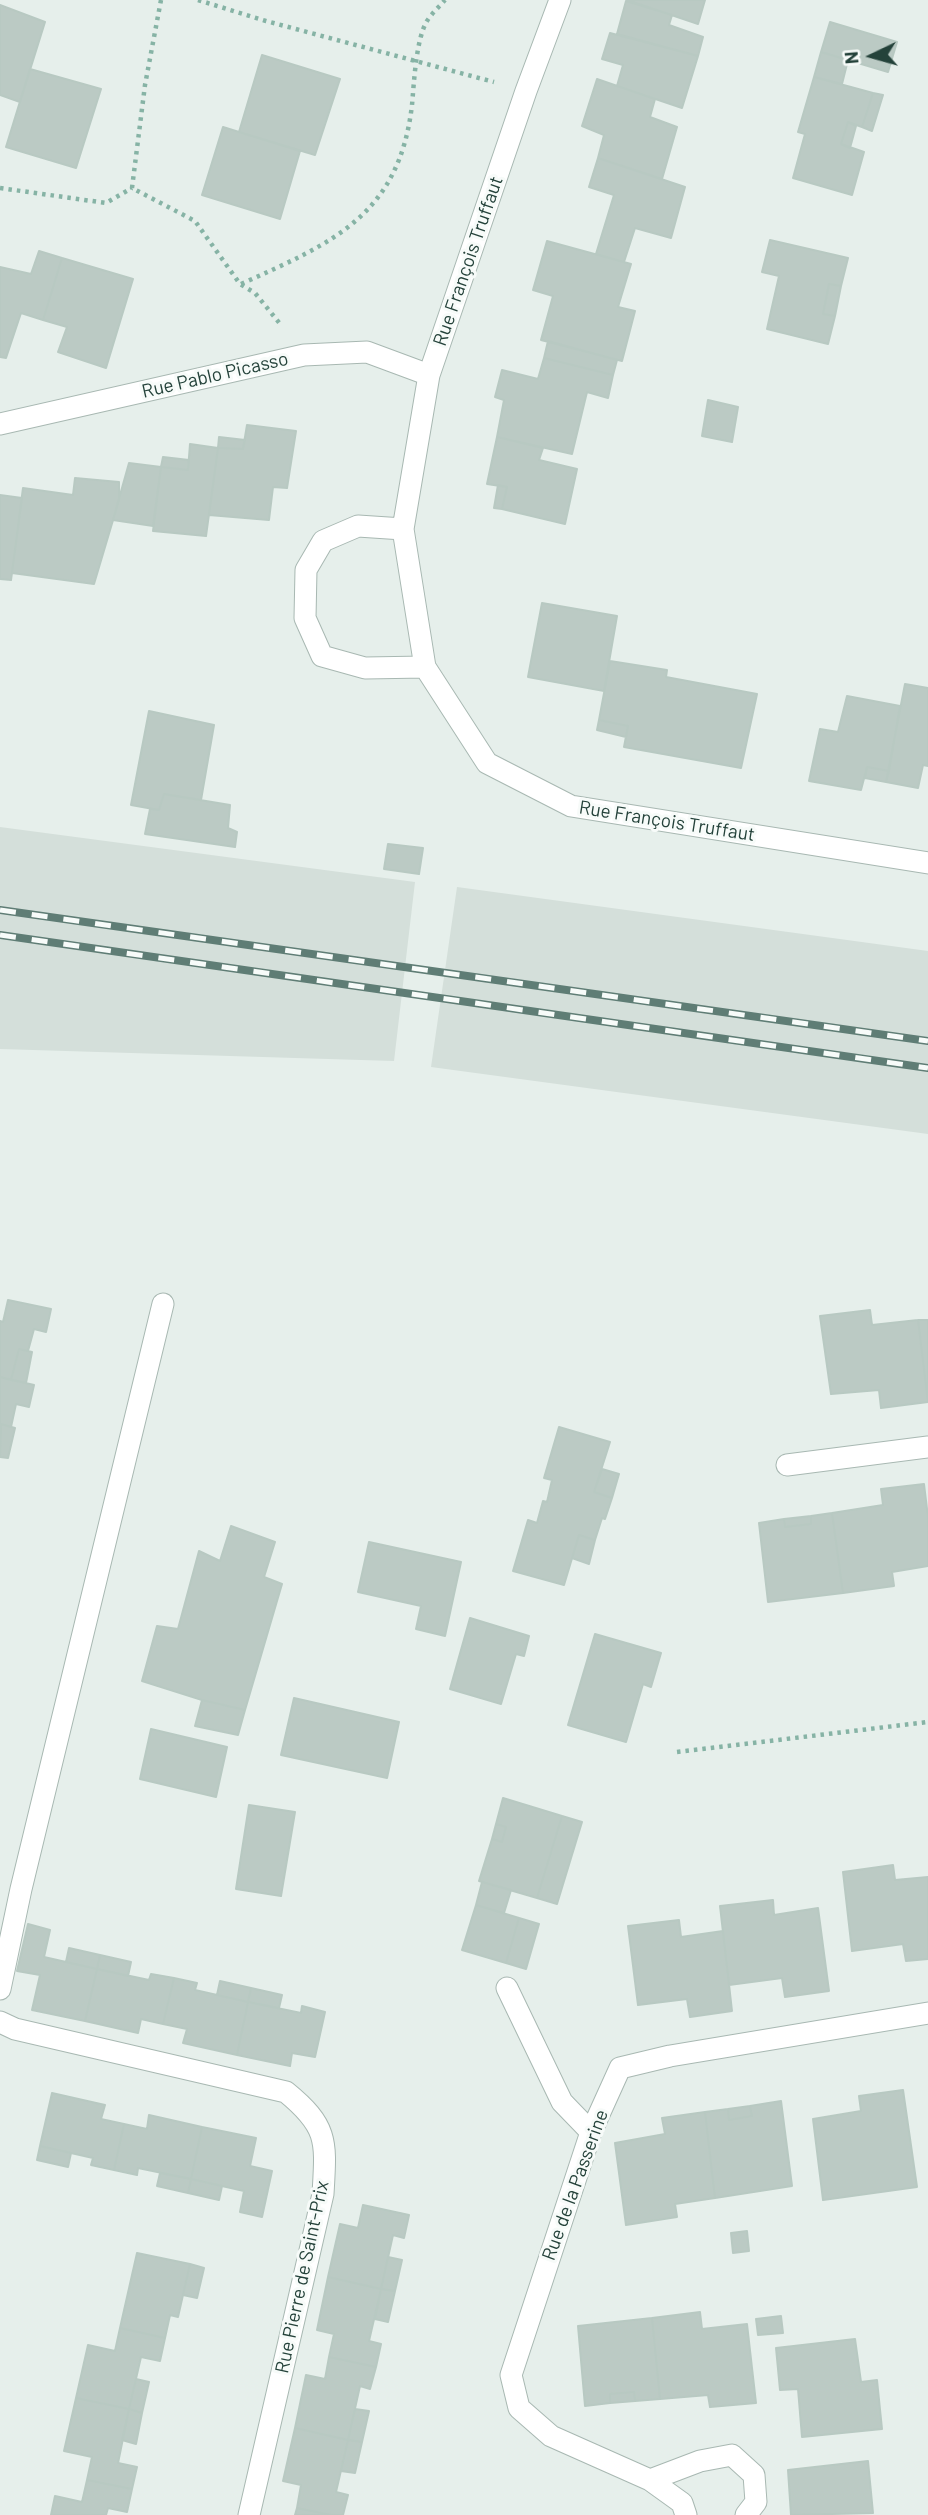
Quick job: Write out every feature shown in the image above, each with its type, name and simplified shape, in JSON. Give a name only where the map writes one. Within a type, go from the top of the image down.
[{"type":"street","name":"Rue François Truffaut","points":[[560,0],[429,375],[403,529],[425,667],[486,763],[571,806],[928,863]]},
{"type":"street","name":"Rue Pablo Picasso","points":[[0,424],[304,355],[367,352],[429,375]]},
{"type":"street","points":[[403,529],[358,526],[323,541],[306,570],[305,618],[323,656],[365,668],[425,667]]},
{"type":"street","points":[[0,1989],[24,1875],[163,1304]]},
{"type":"street","points":[[787,1465],[928,1447]]},
{"type":"street","points":[[507,1989],[562,2102],[591,2132]]},
{"type":"street","name":"Rue de la Passerine","points":[[686,2515],[682,2503],[650,2480],[551,2437],[519,2408],[511,2375],[591,2132],[620,2068],[670,2056],[928,2013]]},
{"type":"street","name":"Rue Pierre de Saint-Prix","points":[[0,2022],[15,2029],[286,2092],[309,2111],[326,2146],[323,2194],[249,2515]]},
{"type":"street","points":[[650,2480],[700,2461],[732,2455],[754,2475],[757,2502],[746,2515]]},
{"type":"path","points":[[132,188],[145,85],[161,0]]},
{"type":"path","points":[[198,0],[526,91]]},
{"type":"path","points":[[240,284],[297,258],[353,225],[389,184],[409,128],[416,61],[426,22],[445,0]]},
{"type":"path","points":[[0,188],[106,202],[132,188]]},
{"type":"path","points":[[132,188],[195,220],[240,284],[255,293],[304,355]]},
{"type":"path","points":[[677,1752],[928,1722]]},
{"type":"shaded area","points":[[0,827],[415,882],[394,1061],[0,1049]]},
{"type":"shaded area","points":[[457,887],[928,951],[928,1134],[431,1067]]},
{"type":"building","points":[[627,0],[705,0],[698,24]]},
{"type":"building","points":[[626,1],[672,15],[669,25],[703,37],[698,56],[617,34]]},
{"type":"building","points":[[0,5],[45,22],[20,102],[0,95]]},
{"type":"building","points":[[830,22],[897,42],[888,72],[821,52]]},
{"type":"building","points":[[610,33],[698,56],[682,108],[617,86],[623,65],[602,59]]},
{"type":"building","points":[[821,52],[848,60],[842,84],[814,77]]},
{"type":"building","points":[[262,55],[340,79],[315,155],[239,132]]},
{"type":"building","points":[[30,69],[101,89],[76,168],[6,147]]},
{"type":"building","points":[[814,77],[873,93],[862,127],[848,122],[841,144],[864,152],[852,195],[793,178],[805,134],[798,132]]},
{"type":"building","points":[[597,79],[655,99],[650,117],[677,127],[662,179],[598,158],[604,135],[582,126]]},
{"type":"building","points":[[873,93],[883,95],[872,131],[862,127]]},
{"type":"building","points":[[848,122],[856,126],[850,148],[841,144]]},
{"type":"building","points":[[223,127],[300,151],[280,219],[202,195]]},
{"type":"building","points":[[598,158],[685,187],[671,238],[635,228],[624,262],[596,254],[614,195],[589,187]]},
{"type":"building","points":[[770,240],[848,258],[841,286],[829,284],[823,314],[835,316],[828,344],[767,329],[779,276],[762,272]]},
{"type":"building","points":[[547,241],[631,264],[618,307],[635,311],[622,361],[541,340],[553,296],[533,290]]},
{"type":"building","points":[[39,251],[62,258],[43,320],[21,313],[6,358],[0,357],[0,267],[31,274]]},
{"type":"building","points":[[62,258],[133,279],[106,368],[58,352],[67,327],[43,320]]},
{"type":"building","points":[[829,284],[841,286],[835,316],[823,314]]},
{"type":"building","points":[[548,341],[617,360],[613,375],[544,358]]},
{"type":"building","points":[[544,358],[613,375],[608,398],[587,392],[572,454],[497,437],[504,400],[495,397],[502,370],[538,379]]},
{"type":"building","points":[[708,400],[738,407],[732,442],[702,436]]},
{"type":"building","points":[[247,425],[296,431],[287,488],[273,487],[269,520],[209,515],[218,448],[243,449]]},
{"type":"building","points":[[219,437],[245,440],[243,449],[218,448]]},
{"type":"building","points":[[497,437],[543,448],[539,460],[577,469],[565,524],[502,509],[507,487],[487,484]]},
{"type":"building","points":[[190,444],[218,448],[206,536],[153,531],[161,467],[188,470]]},
{"type":"building","points":[[163,457],[189,460],[188,470],[161,467]]},
{"type":"building","points":[[129,463],[161,467],[153,526],[113,520]]},
{"type":"building","points":[[75,478],[119,482],[119,500],[94,584],[12,573],[23,488],[73,495]]},
{"type":"building","points":[[498,485],[507,487],[502,509],[494,508]]},
{"type":"building","points":[[0,495],[22,498],[11,580],[0,579]]},
{"type":"building","points":[[542,603],[617,616],[604,691],[528,677]]},
{"type":"building","points":[[610,661],[667,670],[666,677],[757,694],[741,768],[624,747],[628,726],[599,720]]},
{"type":"building","points":[[905,684],[928,688],[928,766],[923,765],[918,788],[886,782]]},
{"type":"building","points":[[847,696],[900,706],[889,771],[867,767],[861,790],[809,781],[820,729],[838,732]]},
{"type":"building","points":[[149,711],[214,725],[201,800],[164,794],[159,810],[131,805]]},
{"type":"building","points":[[599,720],[628,726],[626,737],[597,730]]},
{"type":"building","points":[[867,767],[889,771],[886,782],[865,778]]},
{"type":"building","points":[[164,794],[230,805],[228,828],[237,832],[235,847],[145,834],[150,809],[159,810]]},
{"type":"building","points":[[388,844],[423,848],[419,874],[384,869]]},
{"type":"building","points":[[8,1300],[51,1309],[46,1332],[34,1329],[28,1351],[19,1349],[11,1380],[0,1377],[0,1321],[3,1322]]},
{"type":"building","points":[[870,1310],[872,1325],[918,1320],[928,1402],[881,1408],[879,1390],[831,1394],[820,1316]]},
{"type":"building","points":[[918,1320],[928,1320],[928,1402]]},
{"type":"building","points":[[19,1349],[32,1352],[26,1383],[11,1380]]},
{"type":"building","points":[[0,1377],[34,1385],[29,1407],[16,1404],[11,1427],[1,1424],[0,1429]]},
{"type":"building","points":[[1,1424],[15,1428],[8,1458],[0,1457]]},
{"type":"building","points":[[559,1427],[610,1442],[594,1492],[612,1498],[595,1540],[579,1535],[564,1585],[513,1571],[528,1520],[537,1523],[543,1501],[547,1502],[552,1480],[544,1478]]},
{"type":"building","points":[[602,1469],[619,1474],[612,1498],[594,1492]]},
{"type":"building","points":[[924,1484],[928,1517],[928,1566],[892,1572],[894,1586],[843,1593],[832,1513],[883,1505],[881,1489]]},
{"type":"building","points":[[832,1513],[843,1593],[768,1602],[759,1523],[784,1519],[785,1527],[811,1524],[811,1516]]},
{"type":"building","points":[[811,1516],[811,1524],[785,1527],[784,1519]]},
{"type":"building","points":[[231,1526],[275,1542],[264,1577],[282,1584],[245,1710],[142,1681],[157,1626],[178,1629],[199,1551],[220,1561]]},
{"type":"building","points":[[579,1535],[595,1540],[589,1564],[572,1558]]},
{"type":"building","points":[[369,1542],[461,1562],[445,1636],[416,1629],[421,1606],[358,1592]]},
{"type":"building","points":[[470,1618],[529,1636],[524,1656],[516,1654],[501,1704],[450,1689]]},
{"type":"building","points":[[595,1634],[661,1653],[651,1687],[643,1684],[626,1742],[568,1725]]},
{"type":"building","points":[[294,1698],[399,1722],[387,1778],[281,1755]]},
{"type":"building","points":[[202,1700],[245,1710],[238,1735],[195,1726]]},
{"type":"building","points":[[151,1729],[227,1747],[216,1797],[140,1779]]},
{"type":"building","points":[[503,1798],[562,1816],[537,1898],[479,1881],[492,1839],[502,1842],[506,1827],[496,1824]]},
{"type":"building","points":[[249,1805],[295,1812],[281,1896],[236,1889]]},
{"type":"building","points":[[562,1816],[582,1822],[557,1904],[537,1898]]},
{"type":"building","points":[[496,1824],[506,1827],[502,1842],[492,1839]]},
{"type":"building","points":[[893,1865],[895,1880],[928,1877],[928,1959],[906,1961],[903,1944],[852,1951],[843,1872]]},
{"type":"building","points":[[482,1882],[511,1890],[504,1913],[476,1905]]},
{"type":"building","points":[[773,1900],[774,1915],[818,1908],[829,1991],[785,1997],[782,1978],[729,1985],[720,1906]]},
{"type":"building","points":[[476,1905],[519,1918],[506,1963],[462,1950]]},
{"type":"building","points":[[519,1918],[539,1924],[526,1969],[506,1963]]},
{"type":"building","points":[[679,1920],[681,1937],[723,1931],[732,2011],[690,2017],[687,1999],[638,2005],[628,1926]]},
{"type":"building","points":[[28,1924],[50,1930],[44,1957],[97,1969],[85,2021],[32,2010],[40,1975],[17,1971]]},
{"type":"building","points":[[69,1948],[100,1955],[97,1969],[66,1962]]},
{"type":"building","points":[[100,1955],[131,1962],[128,1976],[97,1969]]},
{"type":"building","points":[[97,1969],[149,1980],[151,1974],[174,1978],[163,2024],[141,2019],[138,2033],[85,2021]]},
{"type":"building","points":[[174,1978],[197,1983],[195,1990],[248,2002],[237,2055],[183,2043],[187,2029],[163,2024]]},
{"type":"building","points":[[220,1981],[251,1988],[248,2002],[217,1995]]},
{"type":"building","points":[[251,1988],[282,1995],[279,2008],[248,2002]]},
{"type":"building","points":[[248,2002],[301,2013],[302,2006],[325,2012],[315,2057],[292,2053],[290,2066],[237,2055]]},
{"type":"building","points":[[903,2090],[917,2187],[823,2200],[813,2119],[861,2111],[859,2096]]},
{"type":"building","points":[[52,2093],[105,2105],[101,2119],[124,2124],[114,2170],[91,2165],[93,2158],[40,2146]]},
{"type":"building","points":[[781,2101],[792,2186],[715,2198],[705,2112],[728,2109],[729,2120],[752,2116],[750,2106]]},
{"type":"building","points":[[750,2106],[752,2116],[729,2120],[728,2109]]},
{"type":"building","points":[[705,2112],[715,2198],[675,2204],[677,2217],[626,2225],[615,2143],[665,2134],[662,2118]]},
{"type":"building","points":[[149,2115],[202,2127],[191,2179],[138,2168],[137,2175],[114,2170],[124,2124],[147,2129]]},
{"type":"building","points":[[202,2127],[256,2138],[250,2166],[272,2171],[262,2217],[240,2212],[244,2191],[191,2179]]},
{"type":"building","points":[[40,2146],[71,2153],[68,2167],[37,2160]]},
{"type":"building","points":[[160,2173],[191,2179],[188,2193],[157,2186]]},
{"type":"building","points":[[191,2179],[222,2186],[219,2200],[188,2193]]},
{"type":"building","points":[[363,2205],[409,2215],[404,2238],[393,2235],[381,2289],[328,2277],[340,2224],[358,2228]]},
{"type":"building","points":[[747,2231],[749,2251],[733,2253],[731,2233]]},
{"type":"building","points":[[137,2253],[190,2264],[178,2317],[170,2315],[165,2338],[120,2328]]},
{"type":"building","points":[[388,2257],[402,2260],[395,2291],[381,2289]]},
{"type":"building","points":[[190,2264],[204,2268],[197,2298],[183,2295]]},
{"type":"building","points":[[328,2277],[381,2289],[369,2341],[381,2344],[376,2367],[329,2357],[334,2334],[317,2330]]},
{"type":"building","points":[[381,2289],[395,2291],[388,2322],[375,2319]]},
{"type":"building","points":[[700,2312],[702,2329],[747,2324],[756,2403],[710,2407],[708,2395],[660,2399],[652,2318]]},
{"type":"building","points":[[781,2316],[783,2333],[758,2335],[756,2319]]},
{"type":"building","points":[[652,2318],[660,2399],[635,2401],[634,2392],[610,2394],[610,2403],[585,2406],[578,2326]]},
{"type":"building","points":[[120,2328],[165,2338],[160,2361],[141,2357],[129,2409],[76,2398],[88,2345],[115,2351]]},
{"type":"building","points":[[855,2339],[861,2382],[877,2380],[882,2429],[802,2437],[798,2389],[780,2390],[776,2348]]},
{"type":"building","points":[[329,2357],[376,2367],[370,2389],[360,2386],[348,2440],[295,2428],[306,2375],[325,2379]]},
{"type":"building","points":[[136,2379],[149,2382],[142,2413],[129,2409]]},
{"type":"building","points":[[634,2392],[635,2401],[610,2403],[610,2394]]},
{"type":"building","points":[[76,2398],[129,2409],[118,2463],[137,2467],[132,2489],[87,2480],[92,2457],[64,2451]]},
{"type":"building","points":[[129,2409],[142,2413],[136,2444],[122,2440]]},
{"type":"building","points":[[355,2409],[369,2411],[362,2442],[348,2440]]},
{"type":"building","points":[[295,2428],[348,2440],[336,2492],[348,2495],[343,2515],[297,2508],[301,2485],[283,2481]]},
{"type":"building","points":[[348,2440],[362,2442],[355,2473],[341,2471]]},
{"type":"building","points":[[868,2461],[873,2513],[791,2515],[788,2470]]},
{"type":"building","points":[[87,2480],[132,2489],[127,2512],[108,2508],[106,2515],[51,2515],[55,2496],[82,2502]]},
{"type":"building","points":[[297,2508],[331,2515],[295,2515]]},
{"type":"railway","points":[[0,910],[928,1041]]},
{"type":"railway","points":[[0,935],[928,1068]]}]
